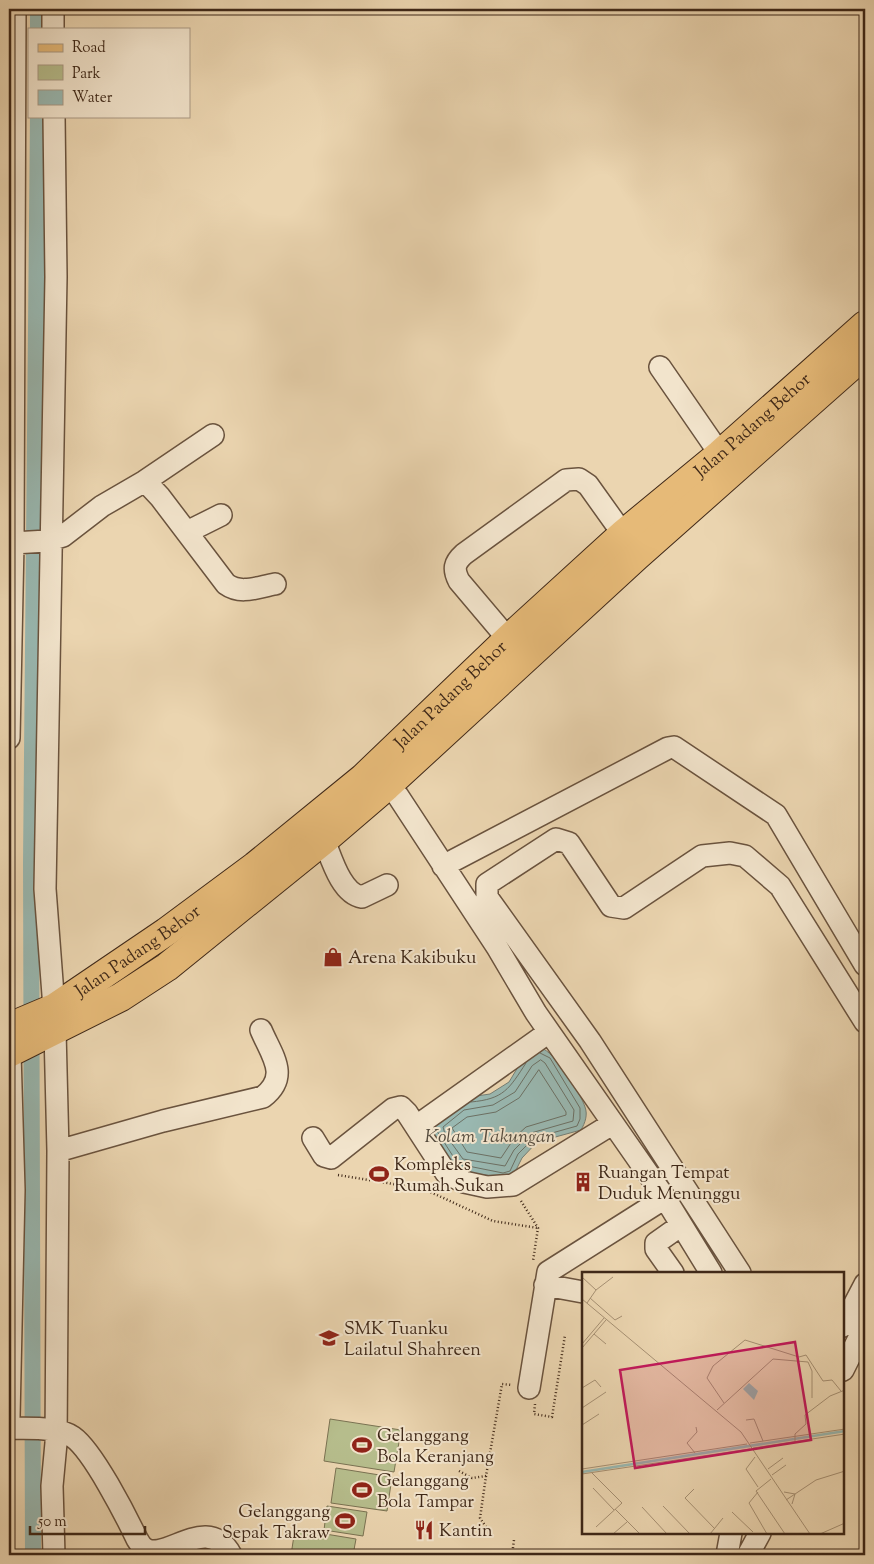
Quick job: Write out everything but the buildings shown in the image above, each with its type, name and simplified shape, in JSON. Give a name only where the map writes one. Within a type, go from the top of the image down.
[{"type":"main road","name":"Jalan Padang Behor","points":[[52,1017],[121,998],[167,967],[324,840],[375,782],[508,639],[623,534],[720,454],[865,325]]},
{"type":"main road","name":"Jalan Padang Behor","points":[[9,1044],[52,1017],[255,866],[375,782],[636,557],[865,354]]},
{"type":"street","points":[[9,738],[17,542],[15,9]]},
{"type":"street","points":[[53,9],[53,28]]},
{"type":"street","points":[[54,118],[56,277],[45,889],[58,1151],[52,1486],[54,1555]]},
{"type":"street","points":[[660,367],[720,454]]},
{"type":"street","points":[[17,542],[50,541],[63,536],[102,506],[144,481],[213,435]]},
{"type":"street","points":[[508,639],[459,581],[454,571],[456,562],[464,554],[566,480],[579,479],[588,485],[623,534]]},
{"type":"street","points":[[144,481],[160,497],[205,559],[233,589],[241,591],[275,584]]},
{"type":"street","points":[[187,532],[221,515]]},
{"type":"street","points":[[443,866],[668,748],[674,747],[776,815],[865,965]]},
{"type":"street","points":[[375,782],[398,796],[549,1032],[665,1198],[680,1226],[710,1272]]},
{"type":"street","points":[[739,1272],[590,1041],[493,905],[486,891],[487,884],[556,838],[569,843],[610,906],[624,908],[702,856],[730,853],[744,856],[780,886],[865,1022]]},
{"type":"street","points":[[324,840],[336,870],[349,893],[362,897],[387,885]]},
{"type":"street","points":[[58,1151],[164,1121],[263,1097],[274,1088],[279,1072],[261,1030]]},
{"type":"street","points":[[420,1133],[425,1120],[549,1032]]},
{"type":"street","points":[[568,1058],[590,1041]]},
{"type":"street","points":[[9,1044],[14,1190],[11,1425],[53,1430],[74,1438],[94,1462],[145,1549],[154,1551],[204,1537],[214,1538],[225,1545],[231,1555]]},
{"type":"street","points":[[312,1138],[324,1156],[331,1158],[393,1109],[401,1107],[407,1113],[446,1173],[464,1182],[487,1187],[513,1185],[612,1124]]},
{"type":"street","points":[[529,1388],[548,1272],[665,1198]]},
{"type":"street","points":[[672,1272],[656,1249],[656,1243],[680,1226]]},
{"type":"street","points":[[844,1324],[865,1284]]},
{"type":"street","points":[[545,1285],[582,1292]]},
{"type":"street","points":[[844,1368],[865,1326]]},
{"type":"street","points":[[727,1555],[731,1534]]},
{"type":"street","points":[[748,1555],[759,1534]]},
{"type":"path","points":[[335,1174],[424,1188],[493,1222],[538,1228]]},
{"type":"path","points":[[486,1527],[480,1518],[502,1384],[537,1389],[534,1414],[552,1416],[565,1334]]},
{"type":"path","points":[[459,1471],[472,1478],[486,1476]]},
{"type":"path","points":[[512,1555],[514,1540]]},
{"type":"path","points":[[451,1554],[458,1555]]},
{"type":"green space","name":"Gelanggang Bola Keranjang","points":[[330,1419],[401,1430],[394,1472],[324,1461]]},
{"type":"green space","name":"Gelanggang Bola Tampar","points":[[336,1468],[392,1477],[387,1511],[331,1503]]},
{"type":"green space","name":"Gelanggang Sepak Takraw","points":[[327,1506],[367,1512],[363,1536],[324,1530]]},
{"type":"green space","points":[[295,1529],[356,1539],[353,1555],[291,1555]]},
{"type":"water","name":"Kolam Takungan","points":[[541,1048],[560,1065],[573,1083],[582,1101],[586,1110],[586,1116],[581,1130],[537,1142],[522,1158],[513,1176],[503,1178],[461,1171],[455,1167],[430,1131],[441,1113],[470,1097],[490,1094],[509,1082],[521,1062]]},
{"type":"waterway","points":[[38,9],[38,28]]},
{"type":"waterway","points":[[33,1555],[31,862],[38,118]]},
{"type":"place","name":"Arena Kakibuku","points":[[333,957]]},
{"type":"place","name":"Kompleks Rumah Sukan","points":[[379,1174]]},
{"type":"place","name":"Ruangan Tempat Duduk Menunggu","points":[[583,1182]]},
{"type":"place","name":"SMK Tuanku Lailatul Shahreen","points":[[329,1338]]},
{"type":"place","name":"Gelanggang Bola Keranjang","points":[[362,1445]]},
{"type":"place","name":"Gelanggang Bola Tampar","points":[[362,1490]]},
{"type":"place","name":"Gelanggang Sepak Takraw","points":[[345,1521]]},
{"type":"place","name":"Kantin","points":[[424,1530]]}]
